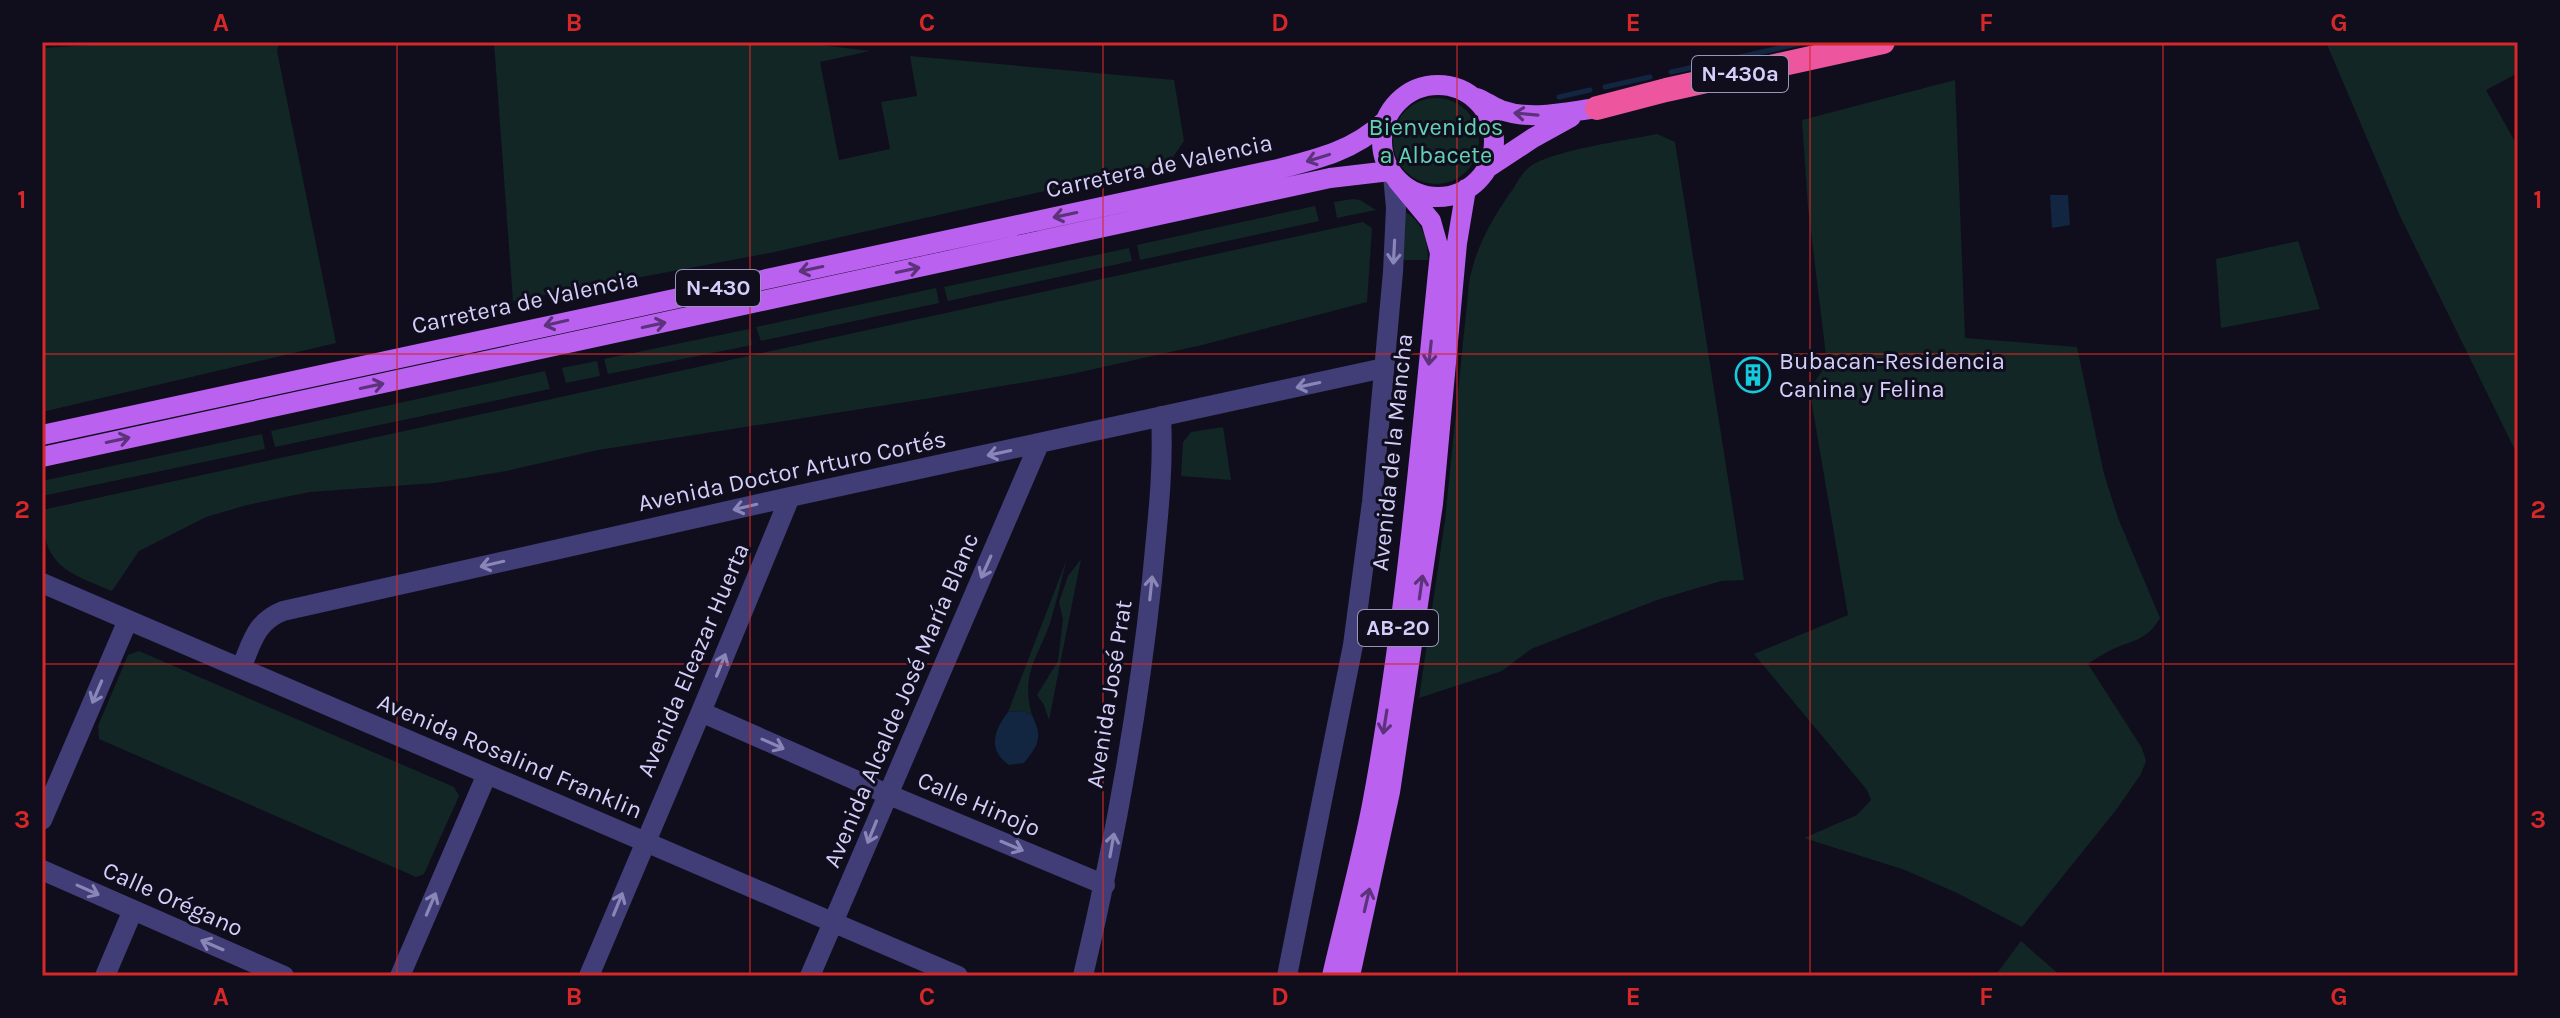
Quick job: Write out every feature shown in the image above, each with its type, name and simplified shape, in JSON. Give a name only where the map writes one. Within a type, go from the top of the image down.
[{"type":"highway","name":"N-430a","points":[[1597,108],[1853,45],[1883,42]]},
{"type":"main road","points":[[1460,89],[1476,100],[1487,115],[1493,133],[1493,151],[1486,169],[1478,181],[1449,196],[1430,197],[1413,191],[1393,175],[1382,146],[1385,121],[1393,107],[1416,89],[1445,85],[1460,89],[1500,109],[1523,115],[1550,115],[1597,108]]},
{"type":"main road","points":[[1486,169],[1572,116],[1597,108]]},
{"type":"main road","name":"Carretera de Valencia","points":[[42,435],[1278,169],[1325,157],[1353,145],[1385,121]]},
{"type":"main road","name":"Carretera de Valencia","points":[[42,457],[1330,178],[1393,175]]},
{"type":"main road","name":"Avenida de la Mancha","points":[[1332,976],[1371,807],[1393,667],[1420,457],[1440,253],[1431,221],[1393,175]]},
{"type":"main road","name":"Avenida de la Mancha","points":[[1350,976],[1393,775],[1433,504],[1457,243],[1466,189]]},
{"type":"street","name":"Avenida de la Mancha","points":[[1287,976],[1353,645],[1372,502],[1396,208],[1393,175]]},
{"type":"street","name":"Avenida Doctor Arturo Cortés","points":[[241,668],[259,627],[269,617],[283,611],[1384,368]]},
{"type":"street","name":"Avenida José Prat","points":[[1083,976],[1105,885],[1145,650],[1163,464],[1161,416]]},
{"type":"street","name":"Avenida Alcalde José María Blanc","points":[[810,976],[1039,444]]},
{"type":"street","name":"Avenida Eleazar Huerta","points":[[597,974],[644,842],[790,497]]},
{"type":"street","name":"Avenida Rosalind Franklin","points":[[42,583],[958,976]]},
{"type":"street","points":[[42,820],[128,620]]},
{"type":"street","name":"Calle Hinojo","points":[[701,712],[1105,885]]},
{"type":"street","points":[[400,976],[487,774]]},
{"type":"street","name":"Calle Orégano","points":[[42,870],[284,976]]},
{"type":"street","points":[[105,976],[133,910]]},
{"type":"green space","points":[[145,42],[279,42],[277,51],[336,343],[42,412],[42,48]]},
{"type":"green space","points":[[494,42],[797,42],[870,51],[820,62],[839,160],[890,149],[881,102],[917,96],[910,56],[1174,80],[1184,141],[1169,163],[770,253],[513,301]]},
{"type":"green space","points":[[2326,42],[2518,42],[2518,73],[2486,90],[2518,147],[2518,456],[2400,216]]},
{"type":"green space","points":[[1955,80],[1965,338],[2077,347],[2104,474],[2118,518],[2160,618],[2144,636],[2088,664],[2142,748],[2146,761],[2141,774],[2116,810],[2022,927],[1905,870],[1804,838],[1857,815],[1871,800],[1867,790],[1754,654],[1848,615],[1811,399],[1813,384],[1827,364],[1808,207],[1802,120]]},
{"type":"green space","name":"Bienvenidos a Albacete","points":[[1436,98],[1452,102],[1466,111],[1475,125],[1479,141],[1475,157],[1466,171],[1452,180],[1436,184],[1420,180],[1406,171],[1397,157],[1393,141],[1397,125],[1406,111],[1420,102]]},
{"type":"green space","points":[[1657,134],[1675,142],[1744,580],[1721,581],[1657,600],[1531,649],[1502,671],[1419,698],[1445,520],[1469,283],[1480,245],[1521,176],[1532,165],[1575,150]]},
{"type":"green space","points":[[1360,200],[1376,210],[1337,218],[1334,202]]},
{"type":"green space","points":[[1315,206],[1319,221],[1140,260],[1137,245]]},
{"type":"green space","points":[[1404,211],[1416,220],[1423,232],[1428,260],[1402,260]]},
{"type":"green space","points":[[1363,222],[1372,228],[1367,302],[1202,345],[1067,375],[598,450],[435,483],[310,492],[247,505],[206,517],[139,551],[112,591],[70,572],[60,564],[52,555],[43,529],[42,510]]},
{"type":"green space","points":[[2298,241],[2320,309],[2221,328],[2216,259]]},
{"type":"green space","points":[[1129,248],[1132,261],[948,301],[944,287]]},
{"type":"green space","points":[[936,288],[939,303],[761,341],[756,327]]},
{"type":"green space","points":[[749,329],[752,345],[608,374],[604,359]]},
{"type":"green space","points":[[597,361],[600,376],[566,383],[562,368]]},
{"type":"green space","points":[[545,371],[550,389],[275,447],[271,431]]},
{"type":"green space","points":[[1223,427],[1231,480],[1181,476],[1183,442],[1191,432]]},
{"type":"green space","points":[[262,434],[265,449],[42,496],[42,481]]},
{"type":"green space","points":[[1067,559],[1051,620],[1032,666],[1028,688],[1032,715],[1023,711],[1008,712]]},
{"type":"green space","points":[[1081,559],[1049,720],[1037,695],[1058,661],[1063,619],[1059,602],[1068,576]]},
{"type":"green space","points":[[139,651],[454,787],[459,796],[424,874],[416,877],[99,739],[98,726],[128,655]]},
{"type":"green space","points":[[2021,941],[2061,976],[1995,976]]},
{"type":"water","points":[[2050,195],[2068,195],[2070,225],[2052,228]]},
{"type":"water","points":[[1023,711],[1032,715],[1038,740],[1024,763],[1009,765],[995,746],[996,733],[1008,712]]},
{"type":"waterway","points":[[1735,58],[1806,42]]},
{"type":"waterway","points":[[1671,72],[1708,64]]},
{"type":"waterway","points":[[1605,87],[1650,77]]},
{"type":"waterway","points":[[1559,97],[1590,90]]},
{"type":"place","name":"Bubacan-Residencia Canina y Felina","points":[[1753,375]]}]
